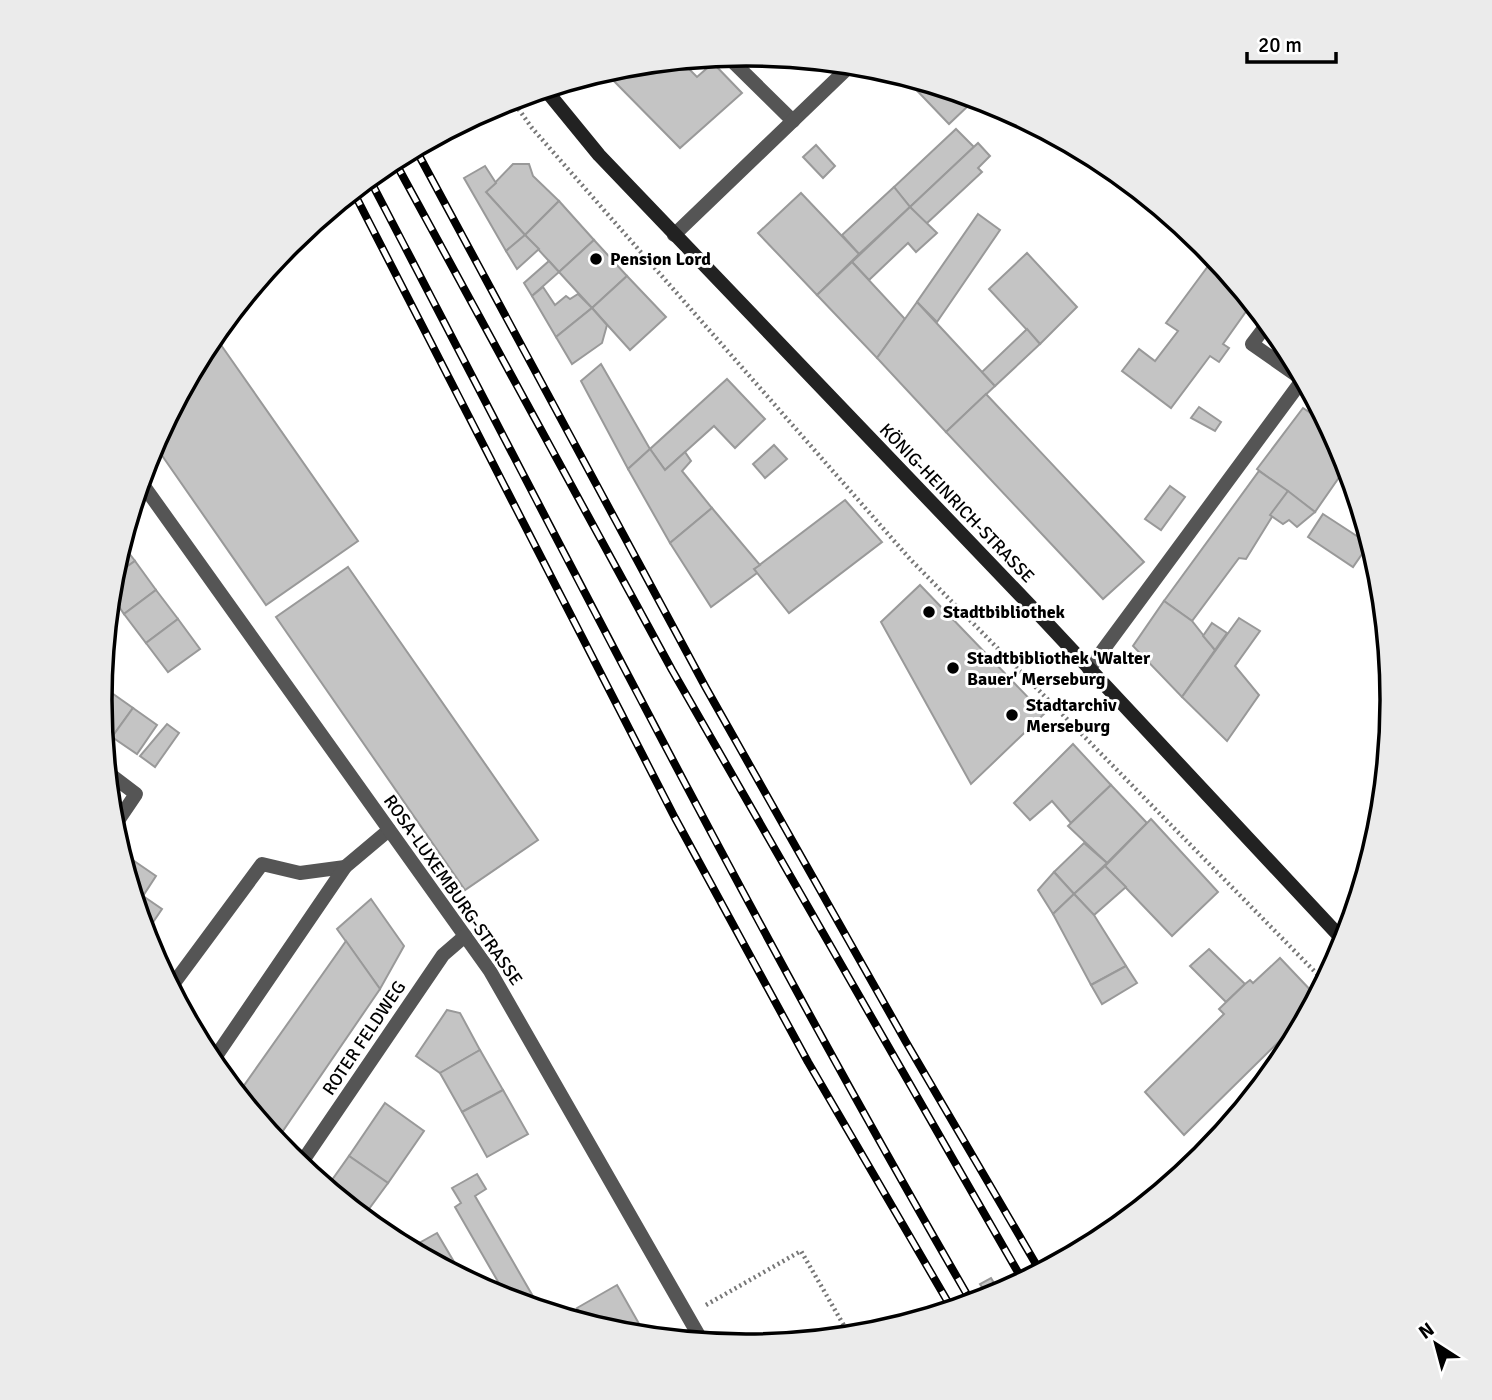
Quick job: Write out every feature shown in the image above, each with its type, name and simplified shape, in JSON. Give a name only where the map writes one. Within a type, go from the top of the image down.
[{"type":"main road","name":"KÖNIG-HEINRICH-STRASSE","points":[[552,97],[599,155],[674,235],[1089,669],[1335,932]]},
{"type":"street","points":[[738,66],[793,121]]},
{"type":"street","points":[[674,235],[842,74]]},
{"type":"street","points":[[1261,332],[1252,344],[1285,366]]},
{"type":"street","points":[[1089,669],[1297,387]]},
{"type":"street","name":"ROSA-LUXEMBURG-STRASSE","points":[[148,492],[490,971],[696,1331]]},
{"type":"street","points":[[118,780],[136,794],[123,813]]},
{"type":"street","points":[[219,1052],[345,867],[389,830]]},
{"type":"street","points":[[177,978],[261,864],[300,873],[345,867]]},
{"type":"street","name":"ROTER FELDWEG","points":[[306,1156],[443,955],[465,936]]},
{"type":"path","points":[[519,109],[532,128],[910,559],[1317,974]]},
{"type":"path","points":[[687,1315],[801,1251],[844,1325]]},
{"type":"building","points":[[717,67],[742,93],[680,148],[614,81],[689,69],[697,77],[707,68]]},
{"type":"building","points":[[916,90],[967,107],[949,124]]},
{"type":"building","points":[[956,129],[974,147],[910,207],[894,187]]},
{"type":"building","points":[[978,143],[990,156],[978,168],[982,172],[926,224],[910,207]]},
{"type":"building","points":[[816,145],[835,166],[823,178],[803,157]]},
{"type":"building","points":[[513,164],[529,164],[533,176],[559,201],[525,235],[486,192]]},
{"type":"building","points":[[485,166],[496,183],[486,192],[525,235],[506,251],[464,178]]},
{"type":"building","points":[[894,187],[910,207],[859,254],[842,235]]},
{"type":"building","points":[[801,193],[859,254],[817,295],[758,233]]},
{"type":"building","points":[[559,201],[594,240],[559,272],[525,235]]},
{"type":"building","points":[[910,207],[937,233],[916,252],[908,243],[869,280],[852,262]]},
{"type":"building","points":[[978,214],[1000,230],[937,322],[917,302]]},
{"type":"building","points":[[525,235],[539,249],[517,269],[506,251]]},
{"type":"building","points":[[594,240],[627,276],[592,308],[559,272]]},
{"type":"building","points":[[1027,253],[1077,307],[1040,344],[989,289]]},
{"type":"building","points":[[549,261],[559,272],[532,296],[524,283]]},
{"type":"building","points":[[852,262],[905,319],[877,358],[817,295]]},
{"type":"building","points":[[1208,267],[1246,311],[1223,344],[1229,348],[1219,362],[1210,356],[1171,408],[1122,371],[1139,349],[1155,361],[1178,331],[1166,323]]},
{"type":"building","points":[[627,276],[666,317],[630,350],[592,308]]},
{"type":"building","points":[[543,287],[555,305],[566,296],[570,299],[578,294],[592,308],[556,337],[532,296]]},
{"type":"building","points":[[917,302],[995,386],[946,432],[877,358]]},
{"type":"building","points":[[592,308],[607,325],[602,343],[572,364],[556,337]]},
{"type":"building","points":[[1027,329],[1040,344],[995,386],[982,372]]},
{"type":"building","points":[[221,345],[358,541],[266,605],[162,456],[197,383]]},
{"type":"building","points":[[601,364],[650,449],[628,469],[581,381]]},
{"type":"building","points":[[727,379],[765,419],[735,448],[714,426],[665,470],[650,449]]},
{"type":"building","points":[[986,394],[1144,562],[1103,599],[946,432]]},
{"type":"building","points":[[1199,407],[1221,422],[1215,431],[1191,418]]},
{"type":"building","points":[[1303,408],[1310,413],[1314,420],[1339,478],[1315,512],[1257,469]]},
{"type":"building","points":[[774,445],[787,459],[765,478],[753,464]]},
{"type":"building","points":[[650,449],[665,470],[685,452],[691,461],[682,471],[712,508],[670,543],[628,469]]},
{"type":"building","points":[[1259,471],[1288,491],[1246,559],[1239,558],[1192,621],[1164,601]]},
{"type":"building","points":[[1170,486],[1185,497],[1161,530],[1145,519]]},
{"type":"building","points":[[1288,491],[1315,512],[1297,527],[1289,520],[1283,524],[1270,515]]},
{"type":"building","points":[[845,500],[882,542],[789,613],[754,569]]},
{"type":"building","points":[[712,508],[760,565],[754,569],[757,573],[711,607],[670,543]]},
{"type":"building","points":[[1323,514],[1358,537],[1362,554],[1353,567],[1308,537]]},
{"type":"building","points":[[130,554],[135,561],[127,566]]},
{"type":"building","points":[[135,561],[156,590],[124,614],[120,608],[127,566]]},
{"type":"building","points":[[348,567],[538,840],[465,890],[276,617]]},
{"type":"building","name":"Stadtbibliothek 'Walter Bauer' Merseburg","points":[[920,585],[1044,714],[971,784],[881,622]]},
{"type":"building","points":[[156,590],[178,619],[146,643],[124,614]]},
{"type":"building","points":[[1164,601],[1192,621],[1215,650],[1182,697],[1133,646]]},
{"type":"building","points":[[1239,618],[1260,631],[1235,666],[1259,695],[1227,741],[1182,697]]},
{"type":"building","points":[[178,619],[200,649],[168,672],[146,643]]},
{"type":"building","points":[[1212,623],[1227,633],[1215,650],[1203,636]]},
{"type":"building","points":[[112,693],[133,708],[114,735]]},
{"type":"building","points":[[133,708],[157,725],[137,754],[114,738]]},
{"type":"building","points":[[167,724],[179,733],[155,767],[140,756]]},
{"type":"building","points":[[1073,744],[1111,785],[1071,823],[1052,801],[1030,820],[1014,803]]},
{"type":"building","points":[[1111,785],[1147,823],[1107,863],[1068,826]]},
{"type":"building","points":[[1151,819],[1218,892],[1172,936],[1105,866]]},
{"type":"building","points":[[1084,843],[1107,863],[1074,894],[1054,872]]},
{"type":"building","points":[[133,860],[156,876],[143,895]]},
{"type":"building","points":[[1105,866],[1126,887],[1094,915],[1074,894]]},
{"type":"building","points":[[1054,872],[1074,894],[1053,914],[1038,890]]},
{"type":"building","points":[[1074,894],[1094,915],[1126,966],[1091,985],[1053,914]]},
{"type":"building","points":[[144,897],[162,909],[153,922]]},
{"type":"building","points":[[371,899],[404,946],[380,989],[337,929]]},
{"type":"building","points":[[346,941],[380,989],[283,1131],[243,1086]]},
{"type":"building","points":[[1209,949],[1245,984],[1226,1002],[1190,966]]},
{"type":"building","points":[[1280,958],[1309,989],[1280,1040],[1184,1135],[1145,1092],[1224,1014],[1219,1009],[1250,980],[1253,983]]},
{"type":"building","points":[[1126,966],[1137,983],[1102,1004],[1091,985]]},
{"type":"building","points":[[447,1010],[460,1013],[480,1050],[440,1073],[416,1056]]},
{"type":"building","points":[[480,1050],[503,1090],[462,1112],[440,1073]]},
{"type":"building","points":[[503,1090],[528,1134],[487,1157],[462,1112]]},
{"type":"building","points":[[385,1103],[424,1131],[388,1183],[349,1156]]},
{"type":"building","points":[[349,1156],[388,1183],[369,1209],[332,1180]]},
{"type":"building","points":[[477,1174],[486,1189],[475,1196],[533,1296],[499,1283],[455,1207],[461,1203],[452,1188]]},
{"type":"building","points":[[437,1233],[454,1262],[429,1249],[419,1243]]},
{"type":"building","points":[[991,1278],[994,1282],[982,1287],[980,1284]]},
{"type":"building","points":[[617,1285],[639,1324],[582,1312],[577,1308]]},
{"type":"railway","points":[[420,157],[706,688],[906,1042],[1035,1263]]},
{"type":"railway","points":[[399,170],[672,670],[1018,1272]]},
{"type":"railway","points":[[374,187],[739,885],[967,1293]]},
{"type":"railway","points":[[357,199],[675,818],[808,1062],[947,1301]]},
{"type":"place","name":"Pension Lord","points":[[596,259]]},
{"type":"place","name":"Stadtbibliothek","points":[[929,612]]},
{"type":"place","name":"Stadtbibliothek 'Walter Bauer' Merseburg","points":[[953,668]]},
{"type":"place","name":"Stadtarchiv Merseburg","points":[[1012,715]]}]
